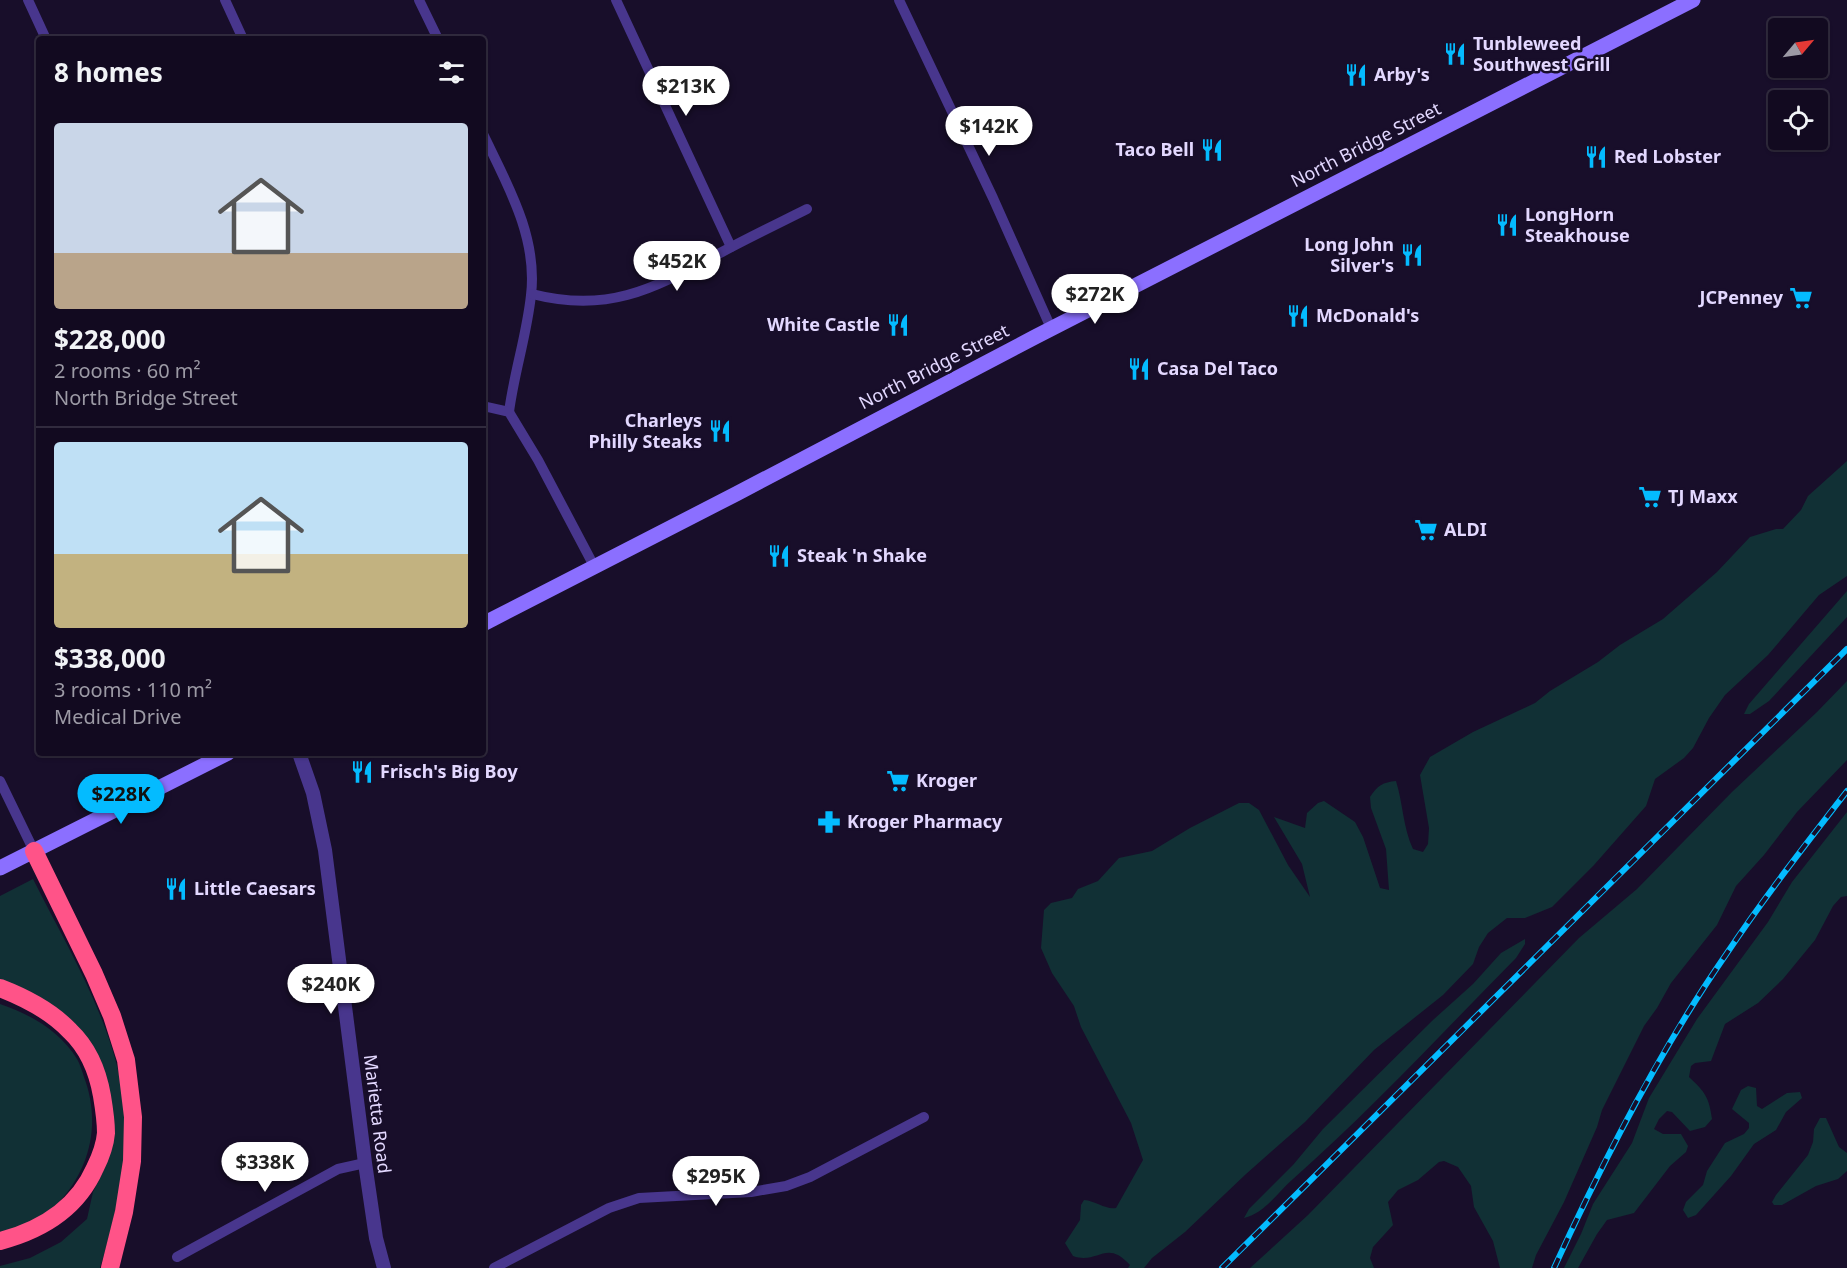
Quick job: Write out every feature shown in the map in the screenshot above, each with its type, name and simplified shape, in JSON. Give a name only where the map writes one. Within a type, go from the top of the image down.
[{"type":"highway","points":[[34,851],[94,974],[112,1016],[126,1060],[133,1117],[132,1161],[124,1212],[110,1268]]},
{"type":"highway","points":[[0,988],[45,1010],[71,1031],[89,1057],[100,1084],[106,1134],[100,1158],[87,1185],[68,1208],[44,1224],[0,1241]]},
{"type":"main road","name":"North Bridge Street","points":[[486,622],[1052,328],[1693,0]]},
{"type":"main road","points":[[0,868],[222,756]]},
{"type":"street","points":[[28,0],[45,36]]},
{"type":"street","points":[[225,0],[242,36]]},
{"type":"street","points":[[419,0],[437,36]]},
{"type":"street","points":[[616,0],[731,247]]},
{"type":"street","points":[[899,0],[1052,328]]},
{"type":"street","points":[[486,141],[524,225],[532,271],[531,294],[508,412],[538,460],[594,566]]},
{"type":"street","points":[[531,294],[557,300],[587,302],[641,292],[669,280],[807,208]]},
{"type":"street","points":[[486,407],[508,412]]},
{"type":"street","name":"Marietta Road","points":[[300,756],[313,793],[323,842],[365,1163],[376,1238],[384,1268]]},
{"type":"street","points":[[0,781],[34,851]]},
{"type":"street","points":[[494,1268],[609,1208],[639,1198],[751,1192],[786,1186],[810,1177],[924,1117]]},
{"type":"street","points":[[177,1257],[338,1169],[365,1163]]},
{"type":"green space","points":[[1847,461],[1847,576],[1819,595],[1768,655],[1725,695],[1709,718],[1693,748],[1684,758],[1655,779],[1646,806],[1594,865],[1552,907],[1525,918],[1507,918],[1488,933],[1479,947],[1473,964],[1443,995],[1374,1050],[1305,1122],[1185,1232],[1152,1258],[1144,1268],[1128,1268],[1130,1265],[1114,1253],[1082,1258],[1073,1256],[1065,1243],[1080,1220],[1081,1205],[1084,1200],[1108,1208],[1116,1208],[1143,1160],[1131,1123],[1081,1027],[1074,1006],[1052,973],[1041,948],[1044,910],[1051,903],[1072,898],[1078,889],[1098,881],[1119,858],[1152,851],[1239,803],[1249,803],[1259,810],[1288,865],[1310,897],[1302,864],[1274,817],[1305,828],[1307,813],[1318,803],[1324,801],[1355,822],[1363,837],[1380,888],[1389,890],[1386,849],[1371,808],[1370,797],[1378,787],[1387,782],[1396,781],[1413,849],[1423,852],[1428,844],[1429,828],[1420,775],[1430,757],[1473,732],[1535,703],[1620,645],[1663,619],[1717,572],[1750,537],[1783,529],[1801,510],[1808,496]]},
{"type":"green space","points":[[1847,591],[1847,617],[1769,701],[1750,714],[1744,714],[1749,704]]},
{"type":"green space","points":[[1847,681],[1847,760],[1797,812],[1764,855],[1736,886],[1717,925],[1671,983],[1644,1026],[1602,1110],[1597,1127],[1564,1202],[1536,1255],[1532,1268],[1500,1268],[1493,1241],[1474,1207],[1471,1186],[1458,1167],[1444,1161],[1439,1162],[1418,1180],[1398,1190],[1388,1202],[1393,1225],[1373,1247],[1370,1258],[1374,1268],[1250,1268],[1308,1215],[1579,938],[1637,889],[1732,792]]},
{"type":"green space","points":[[1847,812],[1847,896],[1841,897],[1833,906],[1815,940],[1783,979],[1758,1003],[1725,1024],[1711,1061],[1695,1063],[1691,1066],[1689,1077],[1705,1095],[1712,1119],[1705,1127],[1690,1131],[1672,1112],[1667,1111],[1659,1119],[1654,1129],[1663,1134],[1681,1134],[1688,1146],[1686,1152],[1670,1166],[1634,1213],[1607,1220],[1578,1268],[1564,1268],[1593,1204],[1632,1143],[1649,1098],[1697,1019],[1768,922],[1792,882]]},
{"type":"green space","points":[[33,879],[90,991],[102,1020],[120,1080],[127,1135],[125,1154],[117,1204],[100,1268],[0,1268],[0,1266],[30,1258],[61,1242],[87,1219],[93,1192],[104,1170],[112,1143],[98,1062],[0,981],[0,896]]},
{"type":"green space","points":[[1525,939],[1525,944],[1516,958],[1378,1099],[1265,1207],[1244,1218],[1249,1209],[1293,1165],[1323,1129],[1433,1020],[1473,984],[1501,953]]},
{"type":"green space","points":[[0,1004],[33,1018],[53,1032],[70,1049],[79,1063],[89,1094],[92,1128],[90,1144],[78,1176],[57,1204],[30,1222],[0,1232]]},
{"type":"green space","points":[[1748,1086],[1756,1088],[1757,1106],[1762,1109],[1787,1093],[1800,1092],[1802,1098],[1786,1112],[1776,1130],[1754,1144],[1731,1176],[1696,1215],[1688,1218],[1683,1210],[1686,1202],[1703,1185],[1707,1171],[1725,1143],[1744,1134],[1749,1128],[1749,1123],[1732,1109],[1741,1090]]},
{"type":"green space","points":[[1820,1118],[1826,1118],[1839,1147],[1847,1153],[1847,1171],[1838,1179],[1816,1186],[1782,1205],[1774,1205],[1772,1202],[1776,1195],[1808,1155],[1813,1142],[1814,1129]]},
{"type":"railway","points":[[1222,1268],[1847,649]]},
{"type":"railway","points":[[1554,1268],[1633,1108],[1700,993],[1754,914],[1847,791]]},
{"type":"place","name":"Tunbleweed Southwest Grill","points":[[1455,54]]},
{"type":"place","name":"Arby's","points":[[1356,75]]},
{"type":"place","name":"Taco Bell","points":[[1212,150]]},
{"type":"place","name":"Red Lobster","points":[[1596,157]]},
{"type":"place","name":"LongHorn Steakhouse","points":[[1507,225]]},
{"type":"place","name":"Long John Silver's","points":[[1412,255]]},
{"type":"place","name":"JCPenney","points":[[1801,298]]},
{"type":"place","name":"McDonald's","points":[[1298,316]]},
{"type":"place","name":"White Castle","points":[[898,325]]},
{"type":"place","name":"Casa Del Taco","points":[[1139,369]]},
{"type":"place","name":"Charleys Philly Steaks","points":[[720,431]]},
{"type":"place","name":"TJ Maxx","points":[[1650,497]]},
{"type":"place","name":"ALDI","points":[[1426,530]]},
{"type":"place","name":"Steak 'n Shake","points":[[779,556]]},
{"type":"place","name":"Frisch's Big Boy","points":[[362,772]]},
{"type":"place","name":"Kroger","points":[[898,781]]},
{"type":"place","name":"Kroger Pharmacy","points":[[829,822]]},
{"type":"place","name":"Little Caesars","points":[[176,889]]}]
